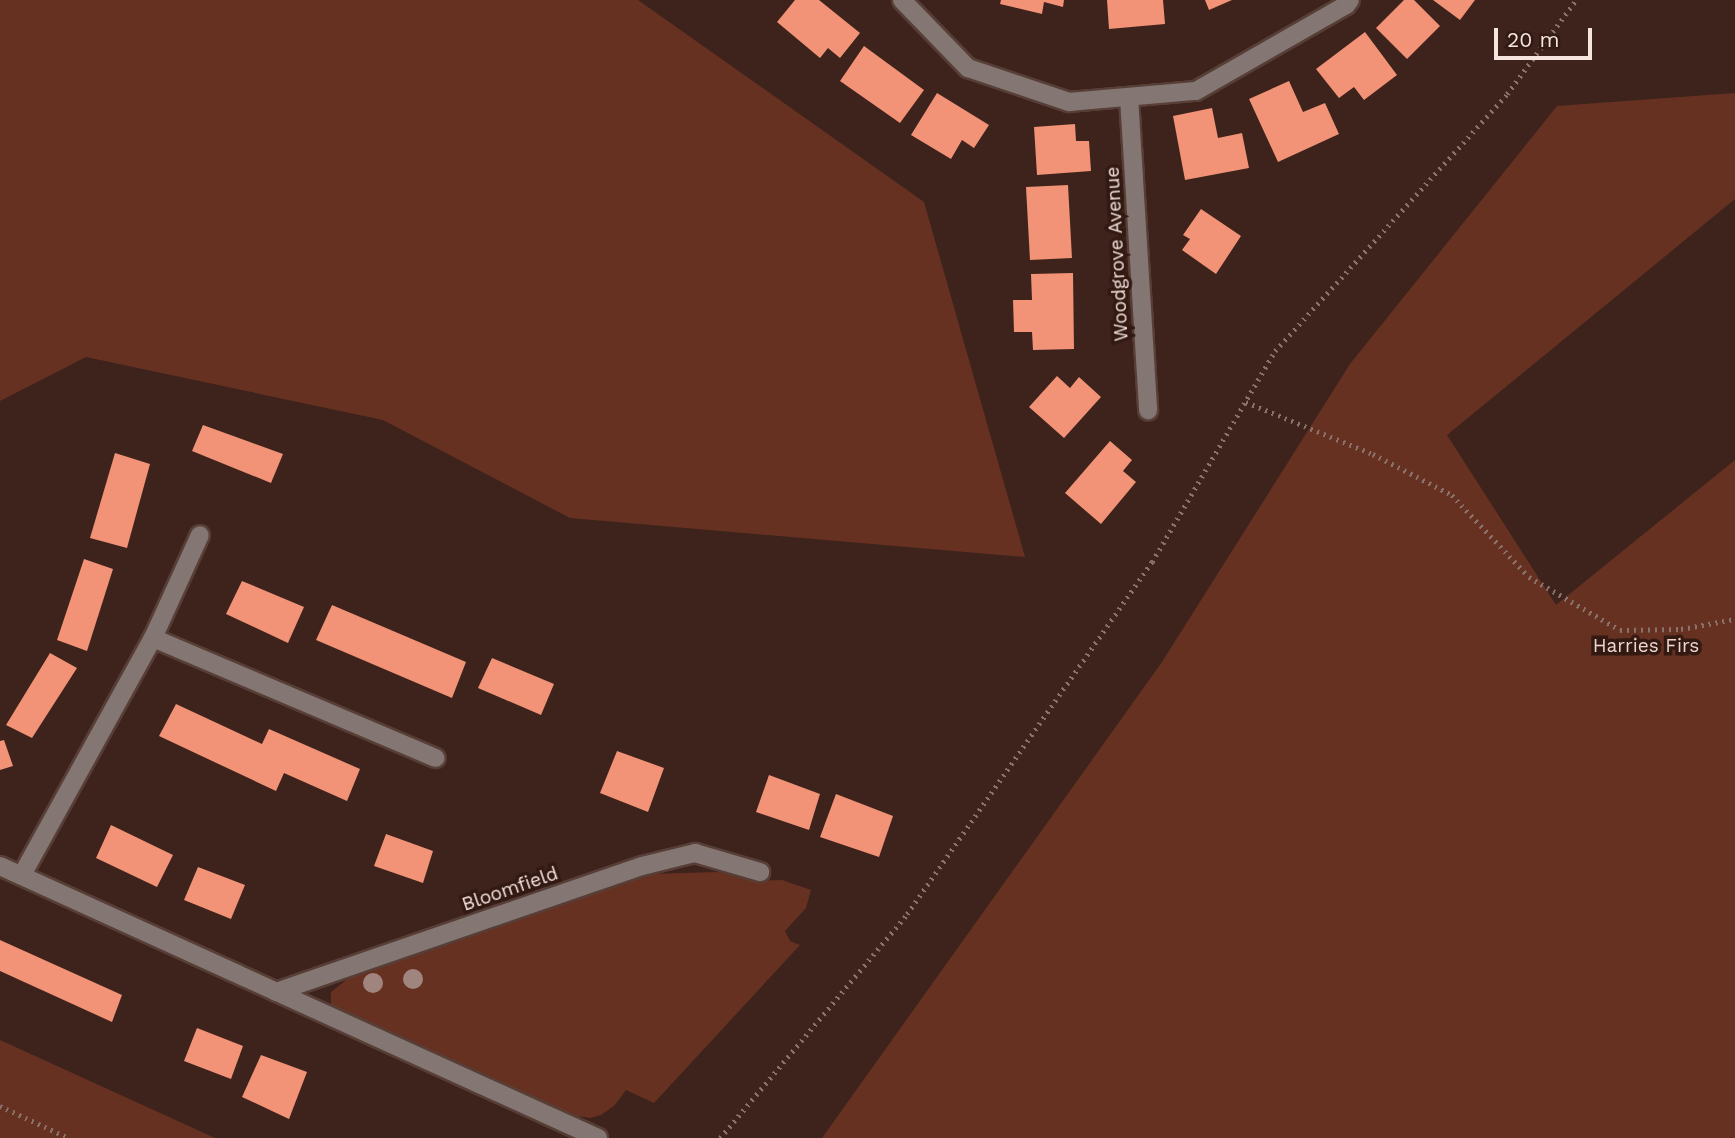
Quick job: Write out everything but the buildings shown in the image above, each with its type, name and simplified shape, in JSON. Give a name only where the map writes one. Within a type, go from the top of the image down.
[{"type":"street","points":[[902,0],[968,68],[1069,102],[1196,91],[1346,5],[1350,0]]},
{"type":"street","name":"Woodgrove Avenue","points":[[1129,97],[1148,410]]},
{"type":"street","points":[[22,876],[153,638],[200,535]]},
{"type":"street","points":[[153,638],[436,758]]},
{"type":"street","name":"Bloomfield","points":[[276,992],[642,866],[695,853],[760,872]]},
{"type":"street","points":[[0,866],[598,1138]]},
{"type":"path","points":[[720,1138],[907,914],[1152,562],[1275,351],[1507,94],[1576,0]]},
{"type":"path","points":[[1245,402],[1373,454],[1452,495],[1529,578],[1620,630],[1681,629],[1735,619]]},
{"type":"path","points":[[0,1106],[69,1138]]},
{"type":"green space","points":[[0,0],[638,0],[924,202],[1025,557],[570,518],[383,420],[86,357],[0,401]]},
{"type":"green space","name":"Harries Firs","points":[[1735,93],[1735,199],[1447,435],[1556,605],[1735,460],[1735,1138],[822,1138],[1162,662],[1350,364],[1557,106]]},
{"type":"green space","points":[[718,872],[753,881],[782,880],[811,890],[806,908],[785,931],[790,941],[800,945],[654,1103],[626,1090],[614,1106],[601,1115],[590,1118],[570,1115],[334,1009],[331,1004],[331,992],[354,974],[651,874]]},
{"type":"green space","points":[[0,1040],[215,1138],[0,1138]]}]
